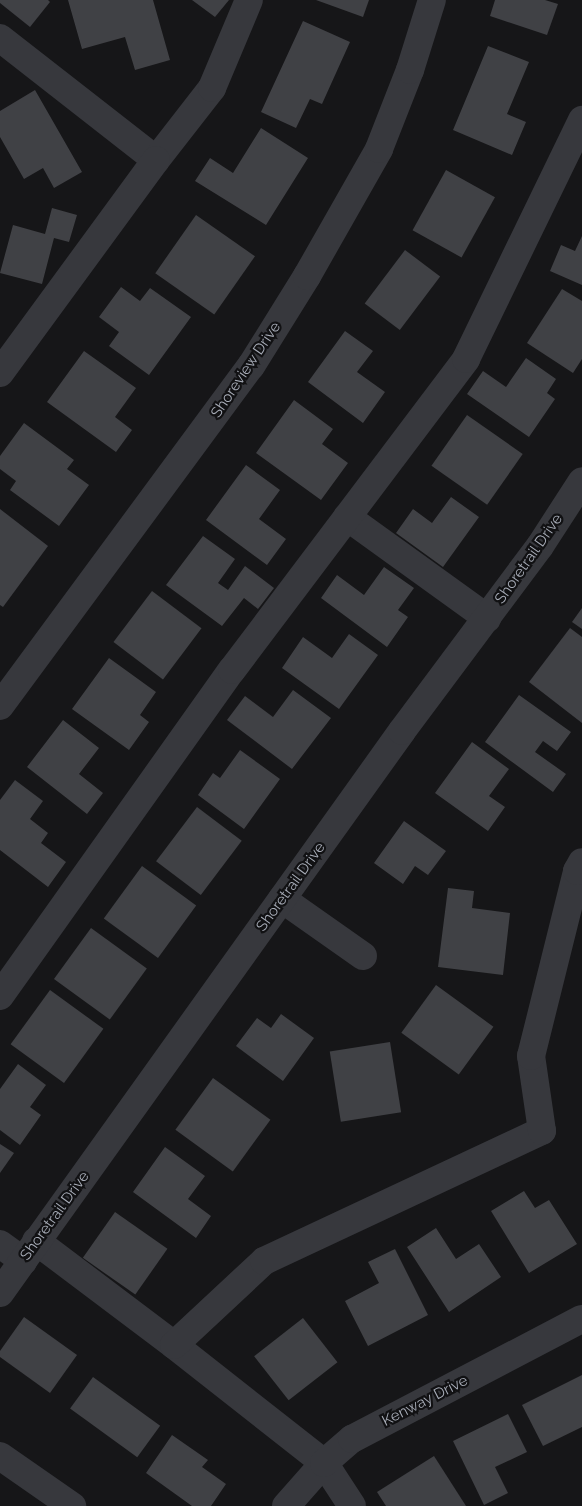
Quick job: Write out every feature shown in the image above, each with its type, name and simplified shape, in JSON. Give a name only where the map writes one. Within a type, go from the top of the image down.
[{"type":"street","points":[[0,373],[156,160],[212,88],[249,0]]},
{"type":"street","name":"Shoreview Drive","points":[[0,706],[251,366],[307,276],[379,149],[410,70],[432,0]]},
{"type":"street","points":[[0,38],[156,160]]},
{"type":"street","points":[[0,996],[232,670],[466,359],[582,120]]},
{"type":"street","name":"Shoretrail Drive","points":[[0,1292],[282,899],[540,546],[582,481]]},
{"type":"street","points":[[347,517],[487,618]]},
{"type":"street","points":[[174,1345],[264,1262],[542,1130],[532,1056],[577,871],[582,862]]},
{"type":"street","points":[[282,899],[363,956]]},
{"type":"street","points":[[0,1244],[30,1251],[174,1345],[324,1463],[352,1506]]},
{"type":"street","name":"Kenway Drive","points":[[286,1506],[324,1463],[352,1439],[582,1319]]},
{"type":"street","points":[[0,1456],[72,1506]]},
{"type":"building","points":[[0,0],[48,0],[50,2],[30,27],[0,3]]},
{"type":"building","points":[[68,0],[153,0],[170,60],[135,70],[125,37],[82,49]]},
{"type":"building","points":[[192,0],[229,0],[215,17]]},
{"type":"building","points":[[316,0],[369,0],[363,17]]},
{"type":"building","points":[[495,0],[545,0],[558,4],[547,35],[490,16]]},
{"type":"building","points":[[303,21],[350,42],[322,104],[310,99],[296,128],[261,112]]},
{"type":"building","points":[[488,46],[529,62],[507,114],[526,122],[512,155],[453,130]]},
{"type":"building","points":[[35,90],[82,172],[54,188],[43,168],[24,179],[0,137],[0,111]]},
{"type":"building","points":[[261,128],[308,158],[266,225],[195,181],[210,158],[233,173]]},
{"type":"building","points":[[446,170],[495,197],[462,257],[413,230]]},
{"type":"building","points":[[52,208],[77,215],[69,242],[54,238],[42,284],[0,273],[13,225],[45,234]]},
{"type":"building","points":[[196,215],[255,256],[214,314],[155,273]]},
{"type":"building","points":[[582,236],[582,285],[550,271],[561,245],[575,251]]},
{"type":"building","points":[[405,250],[440,276],[400,330],[365,304]]},
{"type":"building","points":[[121,287],[140,301],[150,288],[191,317],[149,375],[109,346],[119,332],[99,317]]},
{"type":"building","points":[[562,289],[582,301],[582,359],[573,373],[527,343]]},
{"type":"building","points":[[345,331],[373,351],[357,372],[385,392],[363,423],[308,382]]},
{"type":"building","points":[[84,351],[136,388],[115,417],[132,430],[116,452],[47,402]]},
{"type":"building","points":[[526,358],[556,379],[547,393],[555,399],[529,437],[467,394],[483,371],[506,387]]},
{"type":"building","points":[[294,400],[333,429],[322,444],[348,463],[321,500],[256,453]]},
{"type":"building","points":[[467,415],[523,454],[487,505],[431,466]]},
{"type":"building","points":[[24,423],[74,460],[67,469],[89,485],[59,526],[10,490],[16,481],[0,469],[0,456]]},
{"type":"building","points":[[246,465],[280,490],[259,519],[286,539],[267,565],[206,520]]},
{"type":"building","points":[[451,497],[479,517],[443,567],[396,533],[413,509],[432,523]]},
{"type":"building","points":[[0,509],[48,546],[3,607],[0,605]]},
{"type":"building","points":[[203,536],[235,559],[218,583],[228,590],[245,566],[274,588],[258,609],[244,598],[222,626],[166,585]]},
{"type":"building","points":[[384,567],[414,588],[398,610],[408,617],[387,647],[321,598],[337,575],[364,595]]},
{"type":"building","points":[[152,591],[202,628],[163,679],[113,642]]},
{"type":"building","points":[[582,608],[582,629],[572,622]]},
{"type":"building","points":[[570,628],[582,637],[582,723],[529,682]]},
{"type":"building","points":[[349,634],[378,655],[339,709],[282,668],[303,637],[332,658]]},
{"type":"building","points":[[109,658],[156,692],[140,715],[149,722],[129,750],[72,709]]},
{"type":"building","points":[[293,690],[331,718],[292,769],[227,720],[245,696],[273,717]]},
{"type":"building","points":[[519,695],[571,732],[557,751],[543,741],[535,752],[566,774],[553,792],[485,742]]},
{"type":"building","points":[[63,720],[99,748],[79,774],[103,793],[87,814],[27,767]]},
{"type":"building","points":[[472,742],[509,769],[489,796],[505,807],[488,831],[435,793]]},
{"type":"building","points":[[240,750],[280,779],[244,829],[198,795],[213,773],[220,778]]},
{"type":"building","points":[[15,780],[43,801],[30,819],[48,833],[41,843],[66,862],[48,887],[0,850],[0,800]]},
{"type":"building","points":[[197,807],[242,841],[201,895],[156,861]]},
{"type":"building","points":[[404,821],[446,851],[428,875],[415,866],[403,884],[374,863]]},
{"type":"building","points":[[142,866],[196,905],[158,958],[104,919]]},
{"type":"building","points":[[448,888],[474,891],[472,908],[510,913],[503,975],[438,967]]},
{"type":"building","points":[[91,928],[147,969],[110,1020],[54,979]]},
{"type":"building","points":[[436,985],[493,1027],[459,1074],[401,1033]]},
{"type":"building","points":[[50,990],[103,1029],[64,1083],[11,1044]]},
{"type":"building","points":[[281,1014],[314,1038],[283,1081],[236,1046],[257,1018],[271,1028]]},
{"type":"building","points":[[390,1042],[401,1112],[341,1122],[330,1052]]},
{"type":"building","points":[[18,1064],[46,1085],[30,1107],[41,1115],[20,1145],[0,1130],[0,1089]]},
{"type":"building","points":[[213,1078],[270,1120],[233,1172],[175,1130]]},
{"type":"building","points":[[0,1144],[14,1153],[0,1173]]},
{"type":"building","points":[[165,1147],[205,1176],[188,1199],[211,1216],[196,1238],[133,1192]]},
{"type":"building","points":[[524,1191],[535,1208],[549,1200],[577,1244],[529,1273],[491,1211]]},
{"type":"building","points":[[115,1212],[167,1249],[135,1295],[83,1258]]},
{"type":"building","points":[[436,1228],[456,1259],[479,1244],[501,1277],[449,1312],[407,1247]]},
{"type":"building","points":[[395,1249],[428,1315],[368,1346],[345,1301],[379,1283],[368,1262]]},
{"type":"building","points":[[24,1317],[77,1355],[50,1393],[0,1357],[0,1351]]},
{"type":"building","points":[[303,1318],[337,1362],[289,1400],[254,1356]]},
{"type":"building","points":[[582,1375],[582,1427],[543,1446],[522,1405]]},
{"type":"building","points":[[93,1377],[160,1426],[137,1457],[70,1409]]},
{"type":"building","points":[[508,1414],[527,1452],[495,1467],[508,1493],[484,1505],[453,1441]]},
{"type":"building","points":[[172,1435],[208,1460],[202,1467],[226,1484],[211,1506],[192,1506],[146,1473]]},
{"type":"building","points":[[434,1456],[466,1506],[386,1506],[377,1492]]}]
